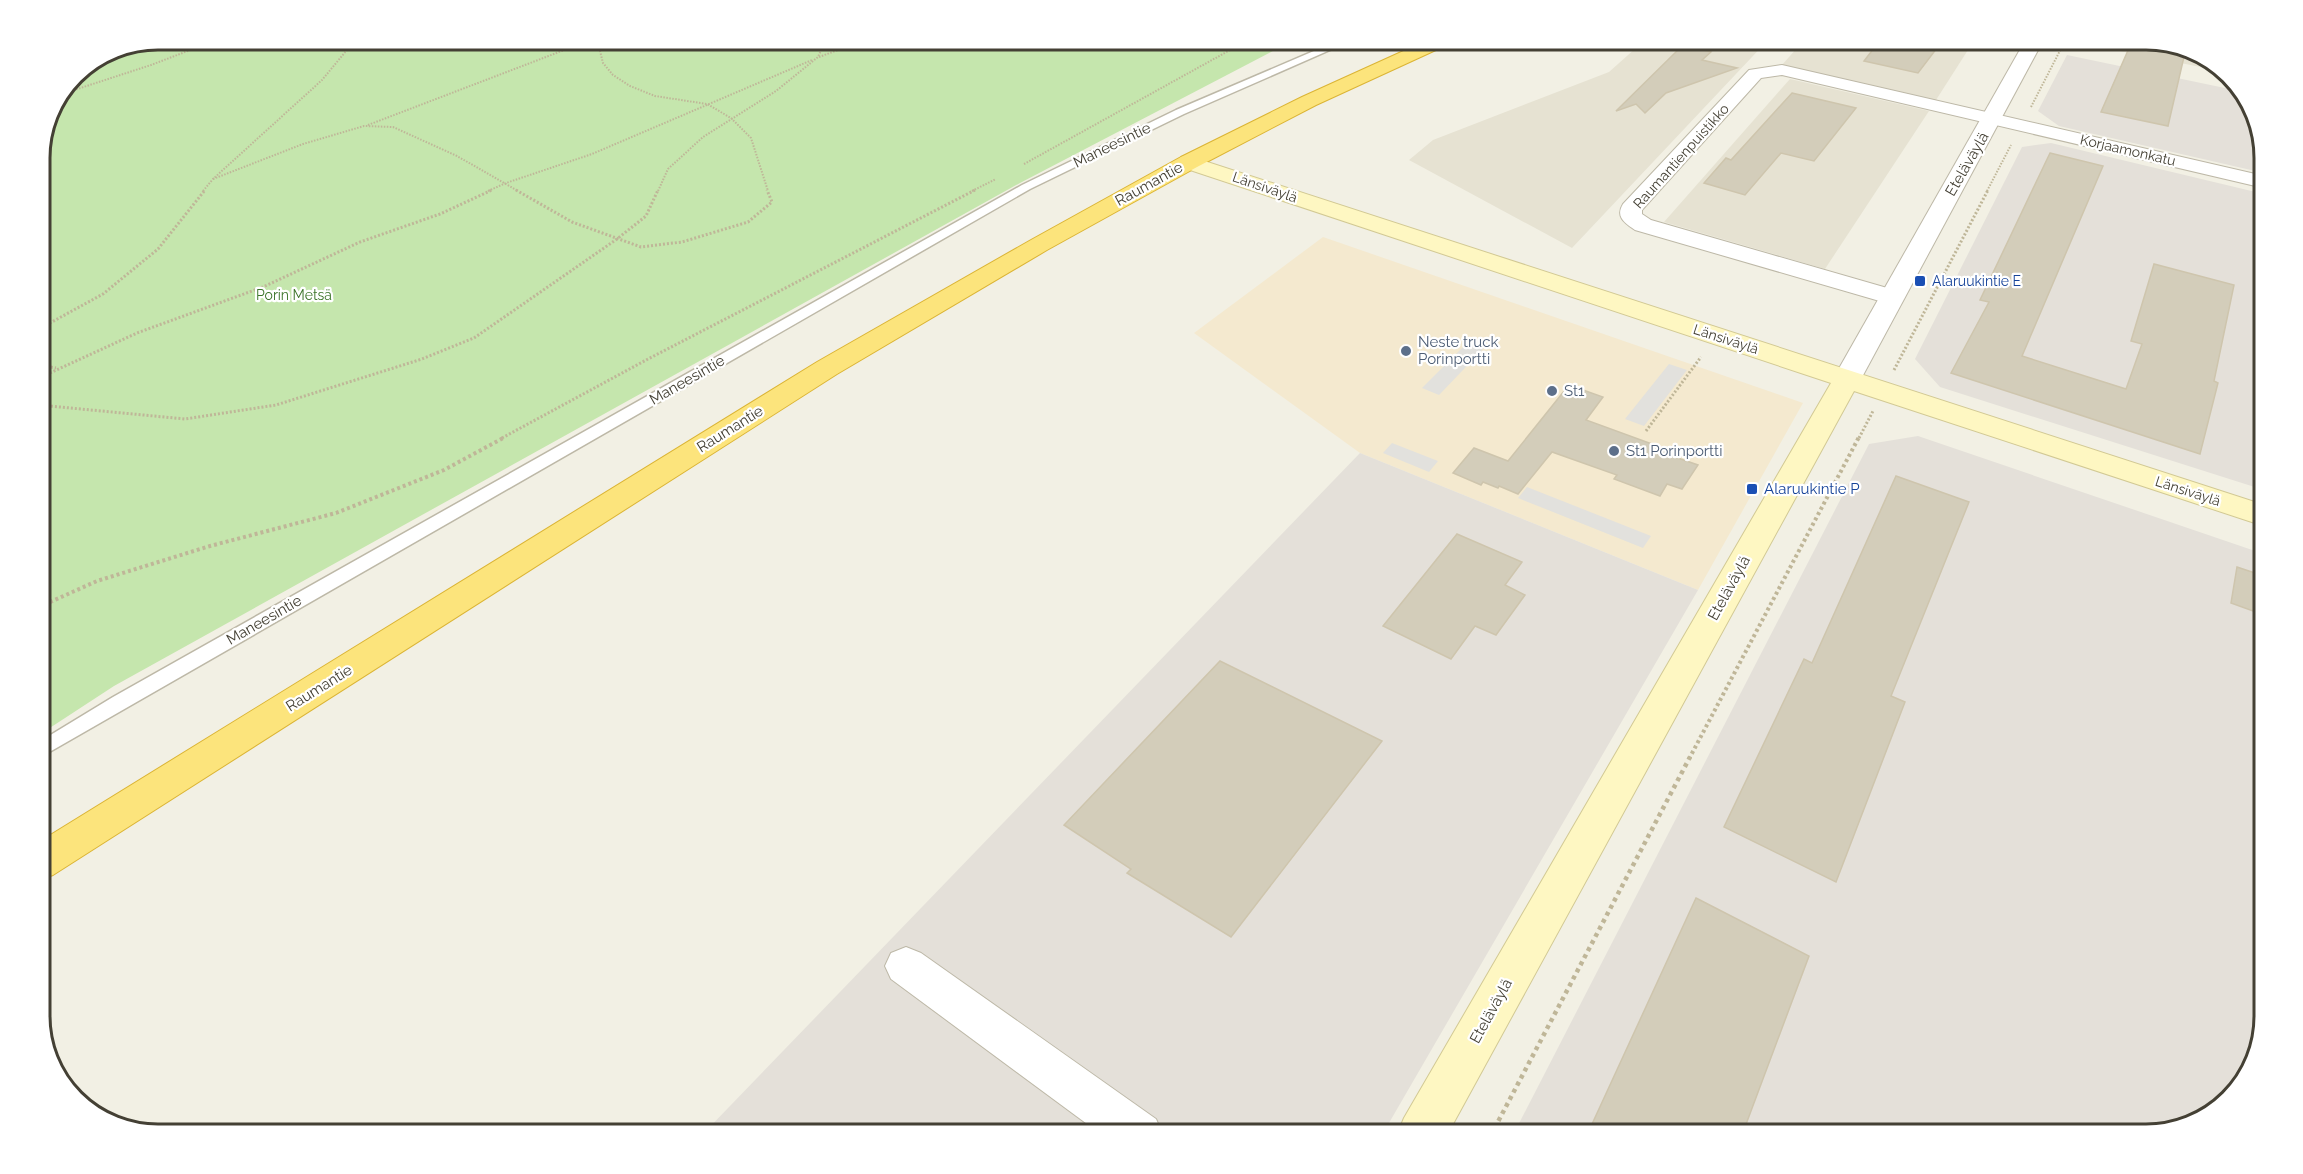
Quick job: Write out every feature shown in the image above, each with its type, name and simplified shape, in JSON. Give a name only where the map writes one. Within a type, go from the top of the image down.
[{"type":"highway","name":"Raumantie","points":[[50,855],[827,368],[1039,245],[1189,162],[1309,101],[1421,50]]},
{"type":"main road","name":"Länsiväylä","points":[[1189,162],[2253,513]]},
{"type":"main road","name":"Eteläväylä","points":[[1427,1124],[1847,379]]},
{"type":"street","name":"Eteläväylä","points":[[1847,379],[2029,50]]},
{"type":"street","name":"Raumantienpuistikko","points":[[1892,297],[1643,225],[1631,217],[1631,209],[1755,74],[1767,71],[1782,70],[1993,119]]},
{"type":"street","name":"Korjaamonkatu","points":[[1993,119],[2253,179]]},
{"type":"street","points":[[906,966],[1125,1124]]},
{"type":"lane","name":"Maneesintie","points":[[50,743],[1026,188],[1180,112],[1324,50]]},
{"type":"path","points":[[73,90],[190,50]]},
{"type":"path","points":[[50,323],[103,294],[158,249],[213,179],[322,80],[348,50]]},
{"type":"path","points":[[213,179],[303,144],[364,126],[566,50]]},
{"type":"path","points":[[364,126],[393,127],[457,156],[572,222],[641,247],[714,234],[747,222],[772,202],[760,172],[751,138],[731,118],[708,104],[655,96],[630,86],[613,75],[603,63],[599,50]]},
{"type":"path","points":[[50,406],[185,419],[276,405],[422,359],[474,338],[618,239],[646,216],[668,169],[703,137],[776,91],[818,57],[821,50]]},
{"type":"path","points":[[50,372],[137,333],[263,287],[360,242],[440,214],[506,183],[592,154],[837,50]]},
{"type":"path","points":[[1014,169],[1230,50]]},
{"type":"path","points":[[1497,1124],[2060,50]]},
{"type":"path","points":[[50,602],[97,581],[210,546],[336,513],[444,470],[648,359],[1003,175]]},
{"type":"path","points":[[1646,431],[1701,357]]},
{"type":"path","points":[[50,367],[57,368]]},
{"type":"shaded area","points":[[1634,50],[1759,50],[1572,248],[1409,160],[1433,140],[1609,72]]},
{"type":"shaded area","points":[[1795,50],[1968,50],[1936,100],[1782,65]]},
{"type":"shaded area","points":[[2115,50],[2167,52],[2181,55],[2206,68]]},
{"type":"shaded area","points":[[2067,55],[2229,89],[2248,122],[2253,150],[2253,170],[2059,126],[2038,111]]},
{"type":"shaded area","points":[[1790,79],[1929,111],[1825,269],[1664,222]]},
{"type":"shaded area","points":[[2051,143],[2253,191],[2253,487],[1940,387],[1915,359],[2022,147]]},
{"type":"shaded area","points":[[1323,237],[1803,403],[1698,590],[1360,453],[1194,333]]},
{"type":"shaded area","points":[[1469,341],[1485,347],[1439,395],[1422,388]]},
{"type":"shaded area","points":[[1669,364],[1687,370],[1644,426],[1625,419]]},
{"type":"shaded area","points":[[1918,436],[2253,550],[2254,1017],[2248,1052],[2242,1065],[2222,1093],[2200,1110],[2160,1124],[1519,1124],[1869,444]]},
{"type":"shaded area","points":[[1392,443],[1438,461],[1429,472],[1383,453]]},
{"type":"shaded area","points":[[1360,453],[1698,590],[1388,1124],[713,1124]]},
{"type":"shaded area","points":[[1527,487],[1651,536],[1643,548],[1518,498]]},
{"type":"green space","name":"Porin Metsä","points":[[150,50],[1275,50],[1020,183],[114,686],[50,728],[50,143],[55,122],[64,103],[86,76],[103,64],[122,55]]},
{"type":"building","points":[[1678,50],[1711,52],[1702,60],[1737,68],[1666,93],[1645,113],[1636,104],[1616,111]]},
{"type":"building","points":[[1872,50],[1935,50],[1918,73],[1864,61]]},
{"type":"building","points":[[2128,50],[2153,50],[2184,56],[2168,126],[2101,112]]},
{"type":"building","points":[[1792,93],[1856,108],[1814,161],[1781,153],[1745,195],[1704,183],[1726,158],[1731,160]]},
{"type":"building","points":[[2050,153],[2103,166],[2022,356],[2126,389],[2142,344],[2131,341],[2154,264],[2234,285],[2214,381],[2218,383],[2200,454],[1951,373],[1989,302],[1980,300]]},
{"type":"building","points":[[1569,385],[1603,397],[1586,420],[1671,451],[1669,455],[1698,465],[1682,489],[1667,484],[1660,496],[1614,479],[1617,475],[1552,452],[1518,494],[1483,482],[1481,485],[1453,473],[1474,448],[1508,461]]},
{"type":"building","points":[[1896,476],[1969,502],[1891,696],[1905,702],[1836,882],[1724,827],[1804,659],[1812,663]]},
{"type":"building","points":[[1457,534],[1522,562],[1505,585],[1525,595],[1496,635],[1475,626],[1451,659],[1383,626]]},
{"type":"building","points":[[2237,567],[2253,572],[2254,611],[2231,603]]},
{"type":"building","points":[[1220,661],[1382,741],[1231,937],[1127,873],[1131,869],[1064,825]]},
{"type":"building","points":[[1696,898],[1809,956],[1746,1124],[1592,1124]]},
{"type":"place","name":"Alaruukintie E","points":[[1920,281]]},
{"type":"place","name":"Neste truck Porinportti","points":[[1406,351]]},
{"type":"place","name":"St1","points":[[1552,391]]},
{"type":"place","name":"St1 Porinportti","points":[[1614,451]]},
{"type":"place","name":"Alaruukintie P","points":[[1752,489]]}]
